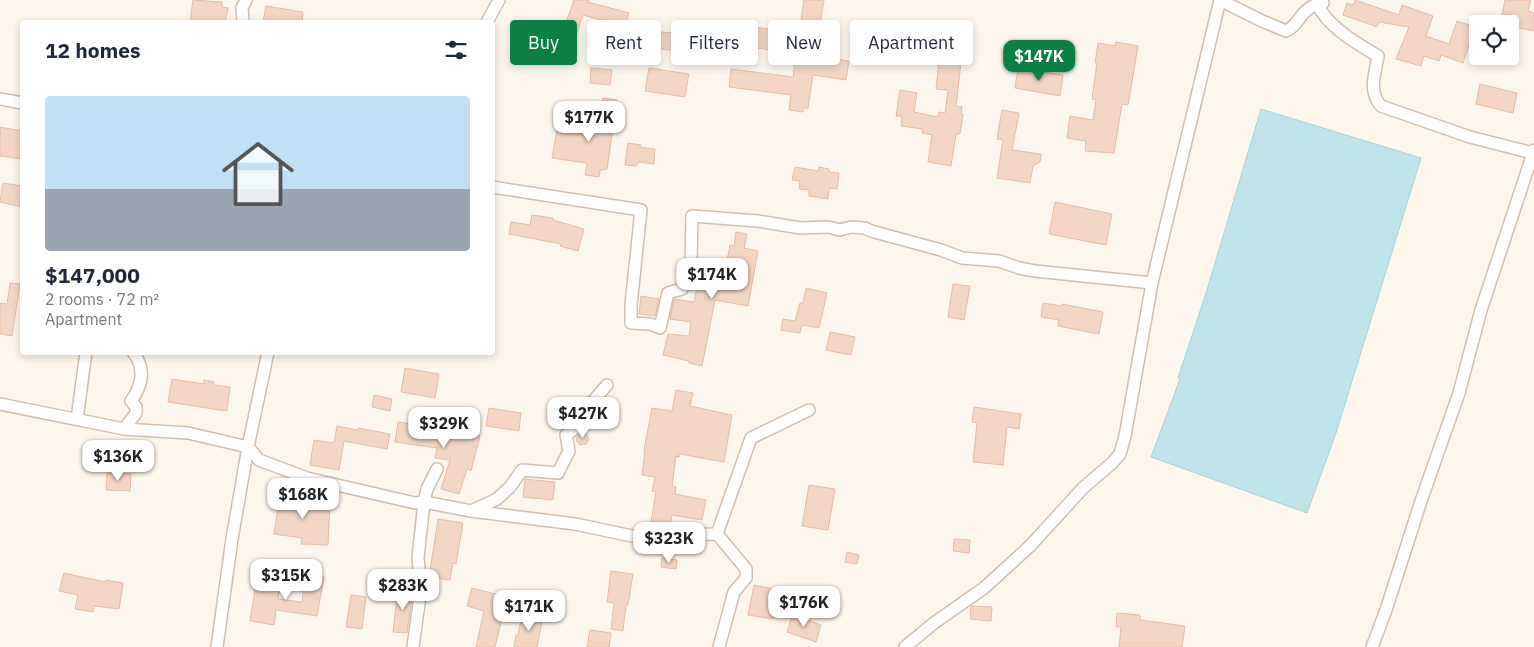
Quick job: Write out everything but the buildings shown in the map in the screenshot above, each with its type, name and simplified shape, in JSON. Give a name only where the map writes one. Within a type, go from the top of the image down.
[{"type":"street","points":[[243,20],[242,8],[246,0]]},
{"type":"street","points":[[488,20],[498,0]]},
{"type":"street","points":[[905,647],[934,623],[984,588],[1030,546],[1083,488],[1120,454],[1125,436],[1152,283],[1220,0],[1262,22],[1286,31],[1292,29],[1309,8],[1320,2],[1323,16],[1340,31],[1378,56],[1372,89],[1376,99],[1382,106],[1470,137],[1534,152],[1481,310],[1459,393],[1372,647]]},
{"type":"street","points":[[0,99],[20,102]]},
{"type":"street","points":[[495,187],[641,210],[631,305],[631,323],[650,324],[660,328],[668,293],[682,289],[692,262],[692,216],[800,228],[828,227],[840,230],[865,228],[942,250],[962,258],[999,261],[1035,271],[1152,283]]},
{"type":"street","points":[[77,420],[86,355]]},
{"type":"street","points":[[124,429],[136,413],[136,407],[130,401],[135,395],[142,379],[142,370],[134,355]]},
{"type":"street","points":[[217,647],[232,539],[248,447],[267,355]]},
{"type":"street","points":[[471,511],[497,499],[510,487],[522,470],[558,473],[569,452],[566,435],[584,422],[594,400],[607,385]]},
{"type":"street","points":[[0,404],[124,429],[188,433],[248,447],[259,460],[307,478],[415,503],[424,502],[471,511],[576,524],[632,536],[717,534]]},
{"type":"street","points":[[717,534],[751,438],[809,410]]},
{"type":"street","points":[[413,647],[421,589],[418,558],[424,502],[427,490],[438,469]]},
{"type":"street","points":[[717,534],[746,568],[746,578],[734,592],[718,647]]},
{"type":"water","points":[[1261,109],[1421,158],[1336,433],[1307,513],[1151,457],[1180,379],[1178,378],[1207,290]]}]
